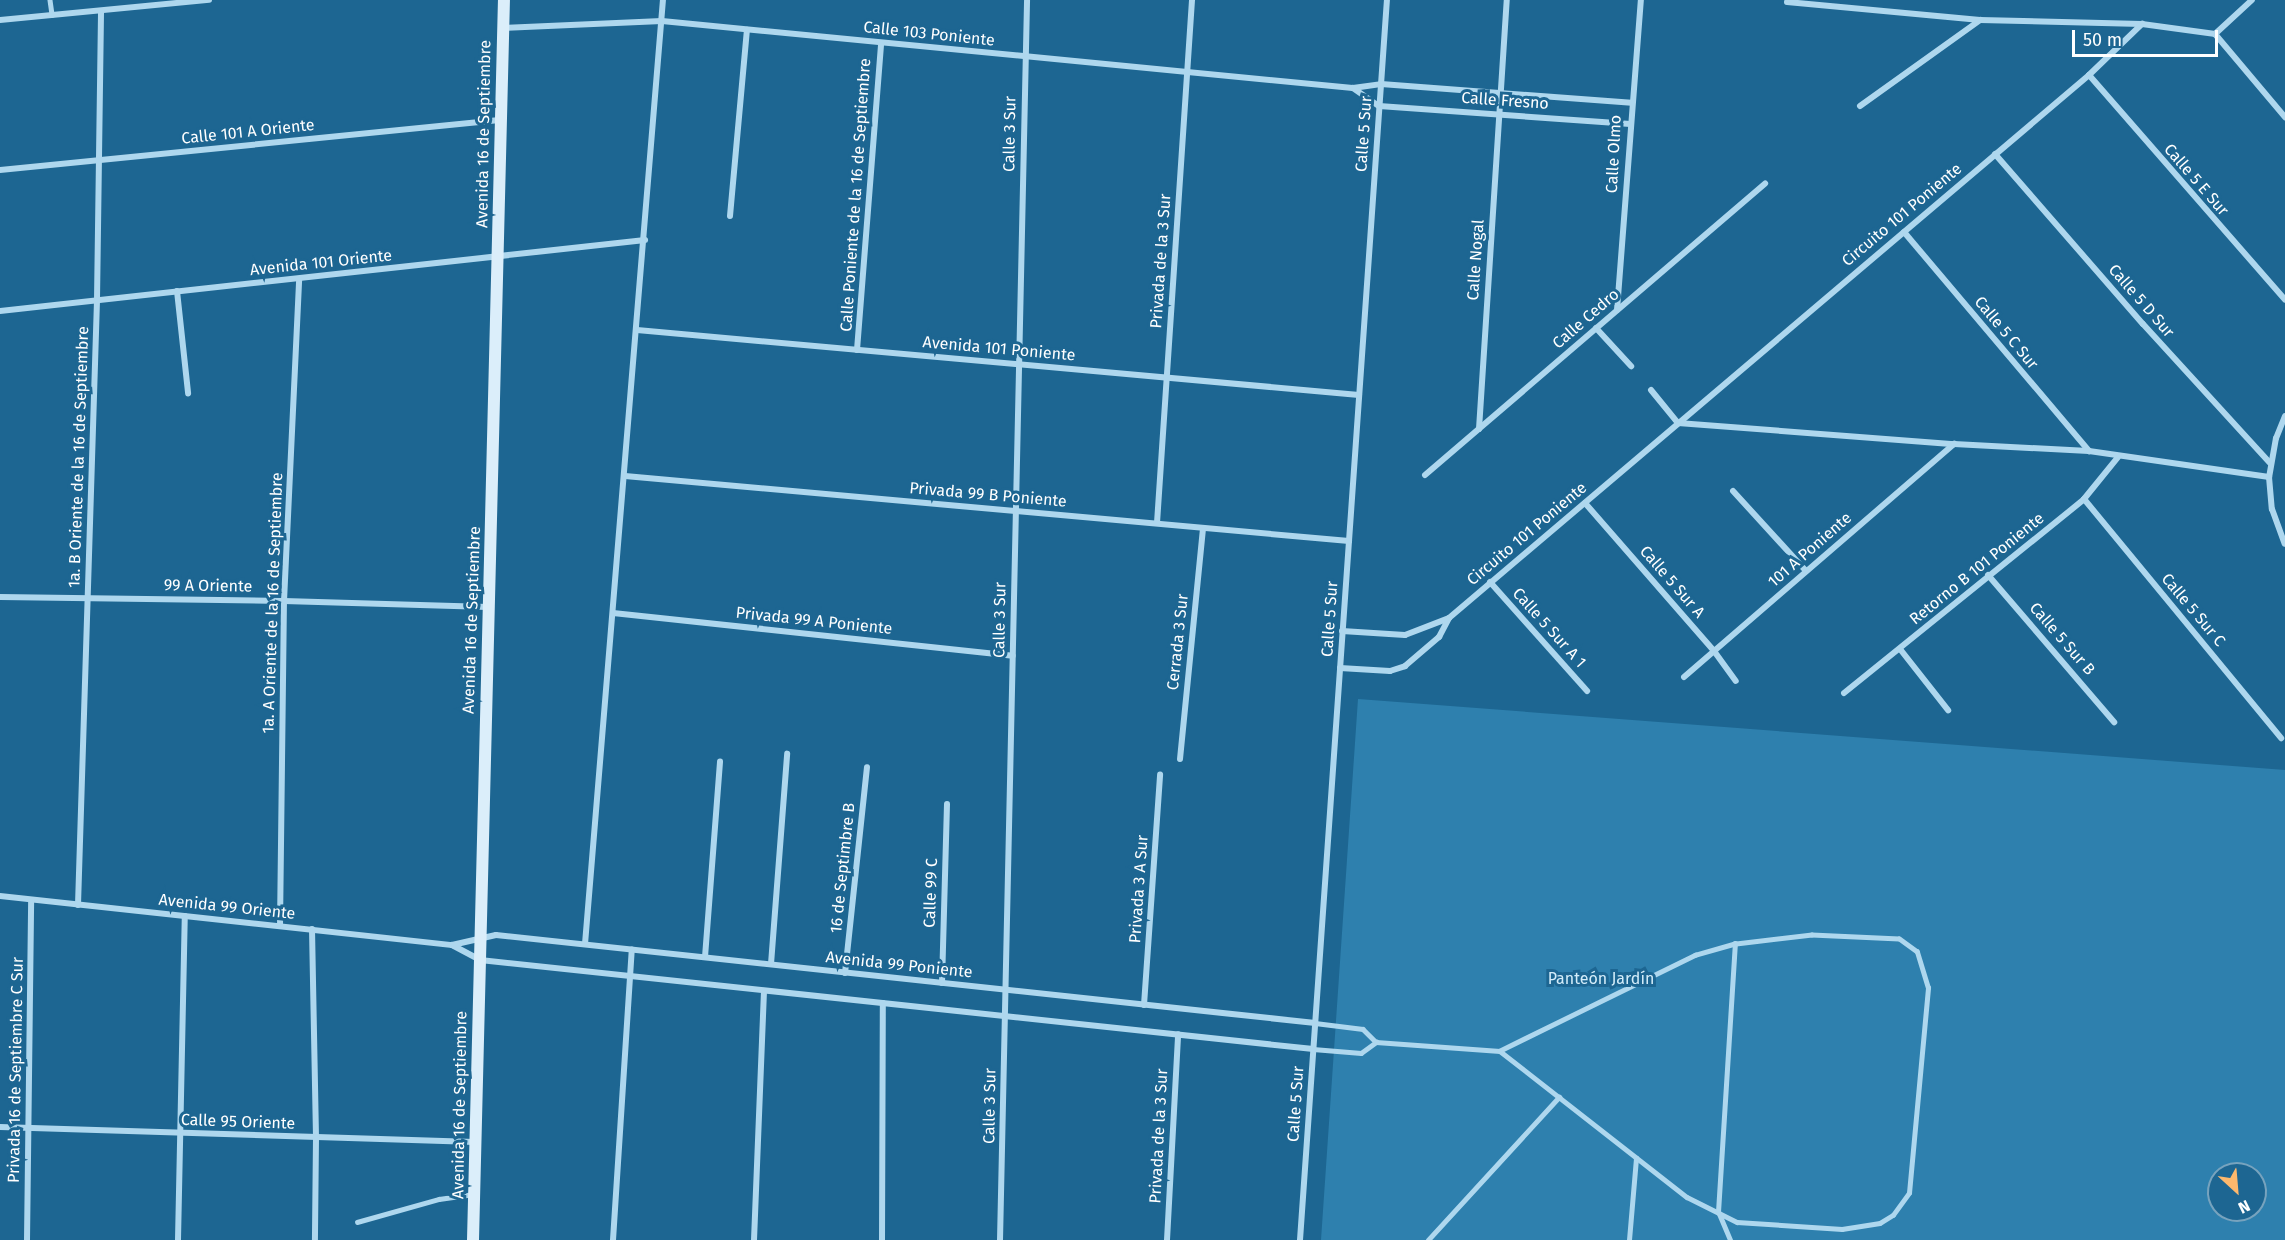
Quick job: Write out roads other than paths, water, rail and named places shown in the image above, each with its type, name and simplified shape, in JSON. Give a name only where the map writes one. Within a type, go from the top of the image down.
[{"type":"main road","name":"Avenida 16 de Septiembre","points":[[473,1240],[504,0]]},
{"type":"street","points":[[0,20],[209,0]]},
{"type":"street","points":[[585,944],[645,240],[663,0]]},
{"type":"street","name":"Calle 3 Sur","points":[[1000,1240],[1027,0]]},
{"type":"street","name":"Privada de la 3 Sur","points":[[1157,523],[1192,0]]},
{"type":"street","name":"Calle 5 Sur","points":[[1299,1240],[1387,0]]},
{"type":"street","name":"Calle Nogal","points":[[1479,429],[1507,0]]},
{"type":"street","name":"Calle Olmo","points":[[1617,310],[1631,103],[1641,0]]},
{"type":"street","points":[[2215,34],[2252,0]]},
{"type":"street","points":[[1787,2],[1980,20],[2142,24],[2215,34],[2285,117]]},
{"type":"street","name":"1a. B Oriente de la 16 de Septiembre","points":[[78,904],[98,300],[101,11]]},
{"type":"street","points":[[1860,106],[1980,20]]},
{"type":"street","name":"Calle 103 Poniente","points":[[503,28],[662,21],[1353,88],[1381,84]]},
{"type":"street","name":"Circuito 101 Poniente","points":[[1342,631],[1405,635],[1449,618],[2089,75],[2142,24]]},
{"type":"street","points":[[730,216],[747,30]]},
{"type":"street","name":"Calle Poniente de la 16 de Septiembre","points":[[857,350],[881,43]]},
{"type":"street","name":"Calle 5 E Sur","points":[[2089,75],[2285,300]]},
{"type":"street","name":"Calle Fresno","points":[[1381,84],[1631,103]]},
{"type":"street","name":"Calle 103 Poniente","points":[[1353,88],[1379,106]]},
{"type":"street","name":"Calle Fresno","points":[[1379,106],[1630,124]]},
{"type":"street","name":"Calle 101 A Oriente","points":[[0,170],[500,120]]},
{"type":"street","name":"Calle 5 D Sur","points":[[1995,154],[2143,324],[2270,463]]},
{"type":"street","name":"Calle Cedro","points":[[1425,474],[1765,184]]},
{"type":"street","name":"Calle 5 C Sur","points":[[1904,232],[2089,451]]},
{"type":"street","name":"Avenida 101 Oriente","points":[[0,311],[299,280],[645,240]]},
{"type":"street","name":"1a. A Oriente de la 16 de Septiembre","points":[[280,926],[284,601],[299,280]]},
{"type":"street","points":[[177,291],[188,393]]},
{"type":"street","points":[[1596,328],[1631,366]]},
{"type":"street","name":"Avenida 101 Poniente","points":[[637,330],[1359,394]]},
{"type":"street","points":[[1652,390],[1678,423],[1954,444],[2089,451],[2269,477]]},
{"type":"street","points":[[2285,416],[2276,438],[2269,477],[2272,509],[2285,544]]},
{"type":"street","name":"101 A Poniente","points":[[1684,677],[1954,444]]},
{"type":"street","name":"Retorno B 101 Poniente","points":[[1844,693],[2084,499],[2118,457]]},
{"type":"street","name":"Privada 99 B Poniente","points":[[625,476],[1349,541]]},
{"type":"street","points":[[1733,491],[1806,571]]},
{"type":"street","name":"Calle 5 Sur C","points":[[2084,499],[2281,738]]},
{"type":"street","name":"Calle 5 Sur A","points":[[1585,503],[1714,651],[1736,681]]},
{"type":"street","name":"Cerrada 3 Sur","points":[[1180,759],[1203,528]]},
{"type":"street","name":"Calle 5 Sur B","points":[[1988,575],[2114,722]]},
{"type":"street","name":"Calle 5 Sur A 1","points":[[1490,582],[1587,691]]},
{"type":"street","name":"99 A Oriente","points":[[0,597],[284,601],[488,607]]},
{"type":"street","name":"Privada 99 A Poniente","points":[[613,613],[1013,656]]},
{"type":"street","name":"Circuito 101 Poniente","points":[[1340,668],[1390,671],[1406,666],[1439,637],[1449,618]]},
{"type":"street","points":[[1900,649],[1948,710]]},
{"type":"street","points":[[771,964],[787,754]]},
{"type":"street","points":[[705,957],[720,762]]},
{"type":"street","name":"16 de Septimbre B","points":[[845,973],[867,767]]},
{"type":"street","name":"Privada 3 A Sur","points":[[1144,1005],[1160,775]]},
{"type":"street","name":"Calle 99 C","points":[[942,983],[947,804]]},
{"type":"street","name":"Avenida 99 Oriente","points":[[0,896],[452,945],[480,938]]},
{"type":"street","name":"Privada 16 de Septiembre C Sur","points":[[27,1240],[32,900]]},
{"type":"street","points":[[178,1240],[185,916]]},
{"type":"street","points":[[312,929],[316,1138],[315,1240]]},
{"type":"street","name":"Avenida 99 Poniente","points":[[480,938],[496,935],[585,944],[1315,1023]]},
{"type":"street","name":"Avenida 99 Oriente","points":[[452,945],[480,960]]},
{"type":"street","points":[[613,1240],[632,950]]},
{"type":"street","points":[[480,960],[1313,1049]]},
{"type":"street","points":[[754,1240],[764,991]]},
{"type":"street","points":[[882,1240],[883,1003]]},
{"type":"street","name":"Privada de la 3 Sur","points":[[1167,1240],[1178,1034]]},
{"type":"street","name":"Calle 95 Oriente","points":[[0,1127],[475,1142]]},
{"type":"lane","points":[[50,0],[52,15]]},
{"type":"lane","points":[[1313,1049],[1361,1053],[1376,1042],[1500,1051],[1696,956],[1736,944],[1812,935],[1899,939],[1917,952],[1928,988],[1909,1193],[1893,1215],[1880,1223],[1842,1229],[1737,1222],[1687,1197],[1500,1051]]},
{"type":"lane","points":[[1730,1240],[1718,1212],[1736,944]]},
{"type":"lane","points":[[1315,1023],[1363,1029],[1376,1042]]},
{"type":"lane","points":[[1428,1240],[1559,1097]]},
{"type":"lane","points":[[1629,1240],[1636,1158]]},
{"type":"lane","points":[[357,1222],[439,1200],[474,1194]]},
{"type":"park label","name":"Panteón Jardín","points":[[1601,979]]}]
